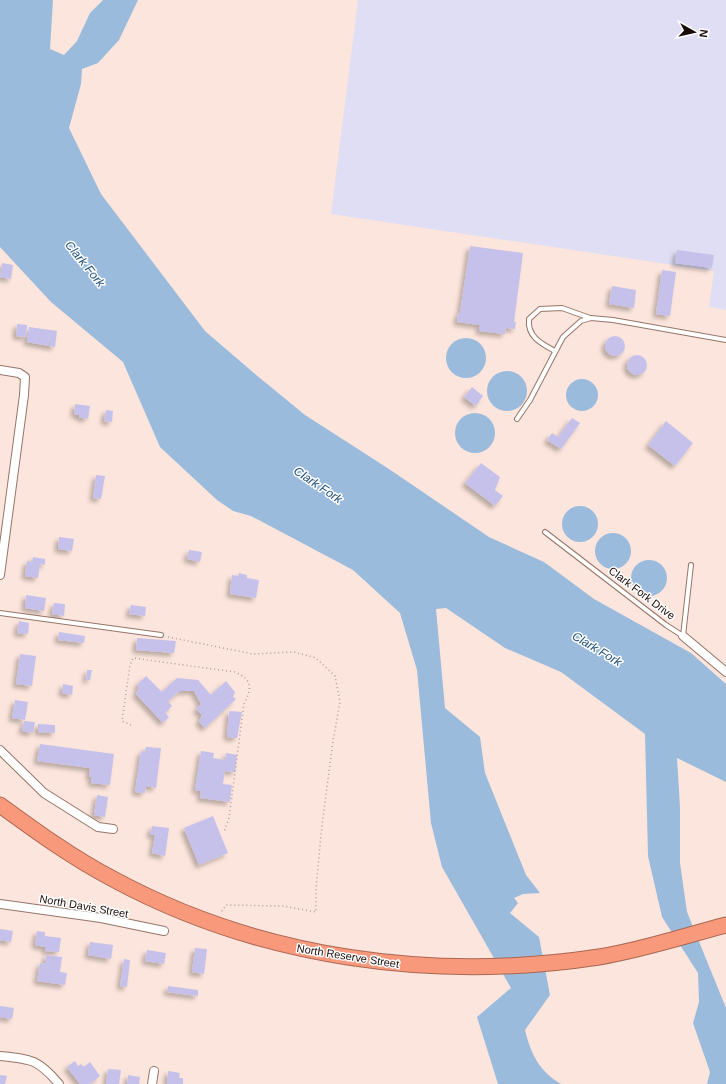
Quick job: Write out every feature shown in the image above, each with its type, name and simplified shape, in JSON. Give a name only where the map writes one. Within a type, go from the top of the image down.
[{"type":"highway","name":"North Reserve Street","points":[[0,806],[75,858],[114,880],[213,923],[263,939],[313,952],[405,965],[467,968],[552,963],[601,957],[645,947],[726,925]]},
{"type":"street","points":[[0,370],[19,373],[25,377],[24,395],[0,570]]},
{"type":"street","name":"Clark Fork Drive","points":[[683,636],[726,672]]},
{"type":"street","points":[[0,750],[44,793],[98,827],[113,829]]},
{"type":"street","name":"North Davis Street","points":[[0,904],[101,918],[164,931]]},
{"type":"street","points":[[0,1056],[37,1063],[44,1067],[59,1084]]},
{"type":"street","points":[[152,1084],[154,1071]]},
{"type":"lane","points":[[555,351],[538,342],[528,326],[529,319],[540,309],[562,308],[591,318],[726,340]]},
{"type":"lane","points":[[517,419],[530,400],[563,337],[581,321],[591,318]]},
{"type":"lane","name":"Clark Fork Drive","points":[[545,532],[666,625],[683,636]]},
{"type":"lane","points":[[683,636],[691,565]]},
{"type":"lane","points":[[0,613],[162,636]]},
{"type":"path","points":[[162,636],[253,654],[294,652],[316,658],[334,676],[340,702],[333,741],[322,825],[316,888],[316,912],[283,906],[226,905],[213,923]]},
{"type":"path","points":[[131,725],[122,721],[130,665],[133,658],[235,672],[244,676],[250,686],[249,693],[244,704],[229,818],[224,832]]},
{"type":"shaded area","points":[[358,0],[726,0],[726,310],[709,307],[714,271],[331,214]]},
{"type":"water","name":"Clark Fork","points":[[0,0],[53,0],[50,49],[64,55],[77,41],[90,13],[103,0],[138,0],[119,40],[98,63],[82,69],[81,84],[69,128],[101,194],[205,331],[305,415],[389,469],[489,537],[544,562],[594,599],[691,653],[726,684],[726,782],[677,758],[680,807],[680,863],[687,912],[726,1008],[726,1084],[707,1084],[710,1072],[693,1023],[699,1002],[698,973],[662,917],[648,856],[645,734],[561,672],[505,648],[446,608],[436,609],[445,708],[480,737],[485,773],[526,875],[540,893],[523,894],[514,898],[518,903],[510,913],[539,937],[550,995],[525,1030],[530,1047],[537,1061],[553,1079],[561,1084],[498,1084],[477,1017],[511,988],[442,867],[431,823],[417,670],[400,613],[353,570],[251,516],[233,511],[217,500],[160,447],[123,362],[51,302],[0,247]]},
{"type":"water","points":[[470,338],[477,341],[483,347],[486,358],[485,366],[477,375],[470,378],[462,378],[455,375],[447,366],[446,354],[449,347],[458,339]]},
{"type":"water","points":[[511,371],[518,374],[524,380],[527,391],[526,399],[518,408],[511,411],[503,411],[496,408],[488,399],[487,387],[490,380],[499,372]]},
{"type":"water","points":[[579,379],[585,379],[595,386],[598,395],[597,401],[591,408],[585,411],[579,411],[569,404],[566,398],[566,392],[573,382]]},
{"type":"water","points":[[479,413],[486,416],[492,422],[495,433],[494,441],[486,450],[479,453],[471,453],[464,450],[456,441],[455,429],[458,422],[467,414]]},
{"type":"water","points":[[584,506],[593,511],[597,517],[597,531],[593,537],[584,542],[576,542],[567,537],[563,531],[562,520],[567,511],[573,507]]},
{"type":"water","points":[[617,533],[626,538],[630,544],[630,558],[626,564],[617,569],[609,569],[600,564],[596,558],[595,547],[600,538],[606,534]]},
{"type":"water","points":[[653,560],[662,565],[666,571],[666,585],[662,591],[653,596],[645,596],[636,591],[632,585],[631,574],[636,565],[642,561]]},
{"type":"building","points":[[470,246],[523,253],[514,322],[516,322],[515,329],[506,328],[505,334],[479,331],[480,325],[457,322],[458,314],[460,313]]},
{"type":"building","points":[[677,250],[714,255],[712,268],[675,263]]},
{"type":"building","points":[[2,263],[13,265],[11,279],[0,277]]},
{"type":"building","points":[[662,270],[676,272],[670,316],[656,314]]},
{"type":"building","points":[[612,286],[636,290],[634,308],[609,304]]},
{"type":"building","points":[[17,324],[27,325],[26,337],[16,336]]},
{"type":"building","points":[[29,327],[57,331],[55,347],[27,342]]},
{"type":"building","points":[[611,336],[619,336],[625,342],[625,350],[619,356],[611,356],[605,350],[605,342]]},
{"type":"building","points":[[633,355],[641,355],[647,361],[647,369],[641,375],[633,375],[627,369],[627,361]]},
{"type":"building","points":[[472,387],[483,396],[476,406],[464,397]]},
{"type":"building","points":[[75,404],[90,406],[88,419],[74,414]]},
{"type":"building","points":[[106,410],[113,411],[112,422],[104,421]]},
{"type":"building","points":[[572,418],[580,423],[561,449],[547,440],[552,433],[558,437]]},
{"type":"building","points":[[666,421],[693,443],[675,466],[648,445]]},
{"type":"building","points":[[481,463],[500,477],[495,490],[503,496],[495,506],[465,483]]},
{"type":"building","points":[[96,475],[105,476],[101,499],[93,498]]},
{"type":"building","points":[[59,537],[74,539],[72,551],[58,549]]},
{"type":"building","points":[[189,550],[202,552],[200,562],[187,559]]},
{"type":"building","points":[[33,557],[45,559],[45,565],[40,564],[38,578],[25,576],[27,561],[32,562]]},
{"type":"building","points":[[239,573],[247,575],[247,578],[259,580],[256,598],[230,594],[232,575],[238,576]]},
{"type":"building","points":[[26,595],[46,598],[44,611],[25,608]]},
{"type":"building","points":[[54,603],[65,604],[64,616],[52,614]]},
{"type":"building","points":[[131,605],[146,607],[145,616],[129,614]]},
{"type":"building","points":[[19,621],[29,623],[28,634],[17,633]]},
{"type":"building","points":[[59,632],[85,636],[84,643],[58,640]]},
{"type":"building","points":[[137,638],[176,641],[174,653],[136,650]]},
{"type":"building","points":[[20,654],[36,656],[32,686],[16,684]]},
{"type":"building","points":[[87,670],[92,670],[90,680],[86,680]]},
{"type":"building","points":[[146,676],[162,692],[177,678],[198,680],[211,695],[226,681],[235,692],[233,697],[236,699],[205,728],[199,722],[202,715],[196,709],[201,704],[194,691],[180,691],[168,701],[172,706],[165,713],[169,717],[163,723],[136,694],[139,687],[137,685]]},
{"type":"building","points":[[63,684],[73,686],[72,695],[62,693]]},
{"type":"building","points":[[15,700],[28,702],[25,720],[12,718]]},
{"type":"building","points":[[229,711],[242,712],[237,738],[227,737]]},
{"type":"building","points":[[24,721],[35,722],[33,733],[22,731]]},
{"type":"building","points":[[38,724],[55,725],[55,733],[38,732]]},
{"type":"building","points":[[40,744],[114,754],[110,785],[91,783],[92,777],[89,776],[90,768],[37,761]]},
{"type":"building","points":[[146,747],[161,748],[156,788],[146,786],[145,793],[135,792],[141,751],[145,752]]},
{"type":"building","points":[[201,751],[214,753],[213,758],[225,760],[226,753],[237,755],[235,772],[225,771],[223,784],[232,785],[230,802],[200,798],[201,791],[195,790]]},
{"type":"building","points":[[97,795],[108,797],[105,817],[94,815]]},
{"type":"building","points":[[213,816],[228,853],[199,865],[184,828]]},
{"type":"building","points":[[152,826],[169,828],[165,856],[152,853],[155,835],[150,835]]},
{"type":"building","points":[[0,929],[13,931],[11,942],[0,940]]},
{"type":"building","points":[[37,931],[45,932],[45,936],[61,938],[59,952],[45,951],[46,947],[35,945]]},
{"type":"building","points":[[90,942],[113,945],[111,959],[88,955]]},
{"type":"building","points":[[195,948],[207,949],[204,974],[192,972]]},
{"type":"building","points":[[147,950],[166,953],[164,964],[145,961]]},
{"type":"building","points":[[46,955],[62,957],[60,972],[67,973],[65,985],[37,981],[40,963],[45,964]]},
{"type":"building","points":[[124,959],[130,960],[127,987],[120,986]]},
{"type":"building","points":[[168,986],[198,990],[198,996],[167,992]]},
{"type":"building","points":[[0,1006],[14,1008],[12,1019],[0,1017]]},
{"type":"building","points":[[75,1061],[78,1066],[81,1064],[84,1067],[90,1062],[100,1076],[90,1084],[80,1084],[67,1067]]},
{"type":"building","points":[[108,1069],[121,1070],[119,1084],[106,1084]]},
{"type":"building","points":[[168,1071],[180,1073],[179,1078],[183,1078],[183,1084],[167,1084]]},
{"type":"building","points":[[0,1075],[7,1076],[5,1084],[0,1084]]},
{"type":"building","points":[[128,1075],[140,1077],[139,1084],[127,1084]]}]
